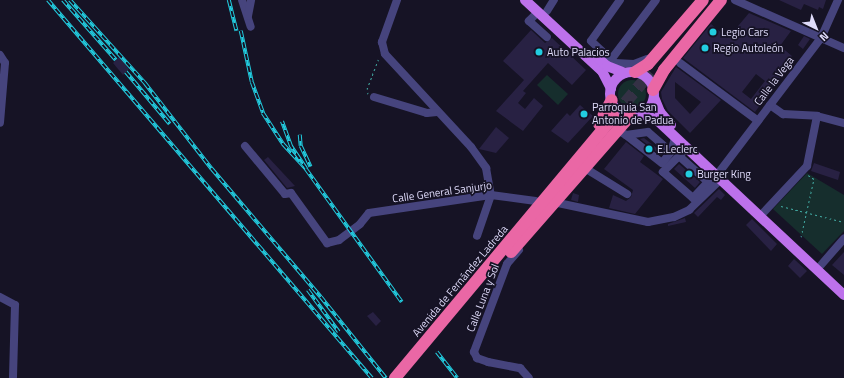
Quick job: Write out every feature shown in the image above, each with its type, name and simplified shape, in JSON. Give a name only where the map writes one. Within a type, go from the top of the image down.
[{"type":"highway","points":[[630,73],[648,64],[703,0]]},
{"type":"highway","points":[[709,0],[652,73],[715,0]]},
{"type":"highway","points":[[654,94],[664,70],[721,0]]},
{"type":"highway","points":[[547,202],[602,121],[612,95]]},
{"type":"highway","points":[[489,270],[636,115]]},
{"type":"highway","points":[[547,202],[615,117]]},
{"type":"highway","name":"Avenida de Fernández Ladreda","points":[[395,378],[433,337],[547,202]]},
{"type":"highway","name":"Avenida de Fernández Ladreda","points":[[404,378],[433,337]]},
{"type":"main road","points":[[525,0],[542,11],[607,66],[649,80],[664,119],[844,295]]},
{"type":"main road","points":[[535,0],[542,11],[602,70],[620,112],[656,120],[686,148],[764,212],[844,286]]},
{"type":"main road","points":[[612,95],[616,79],[630,73]]},
{"type":"main road","points":[[636,115],[650,106],[654,94]]},
{"type":"street","points":[[242,0],[251,27]]},
{"type":"street","points":[[248,16],[251,0]]},
{"type":"street","points":[[397,0],[385,30],[382,48],[394,66],[471,147],[486,168],[491,195],[477,236]]},
{"type":"street","points":[[546,37],[529,20],[554,0]]},
{"type":"street","points":[[620,0],[591,39],[592,44],[610,60],[627,65],[645,60],[699,0]]},
{"type":"street","points":[[610,60],[656,0]]},
{"type":"street","points":[[736,0],[844,48]]},
{"type":"street","name":"Calle la Vega","points":[[720,175],[758,121],[821,38],[838,0]]},
{"type":"street","points":[[0,55],[5,63],[0,123]]},
{"type":"street","points":[[680,63],[758,121]]},
{"type":"street","points":[[374,97],[427,113],[437,112]]},
{"type":"street","points":[[770,105],[783,114],[817,116],[844,123]]},
{"type":"street","name":"Calle Luna y Sol","points":[[529,378],[520,368],[488,362],[477,358],[474,352],[507,264],[547,202],[581,178],[623,133],[636,115]]},
{"type":"street","points":[[764,212],[807,166],[817,116]]},
{"type":"street","points":[[623,133],[648,132],[671,152]]},
{"type":"street","points":[[623,133],[665,165]]},
{"type":"street","points":[[675,138],[663,172],[693,198],[708,182],[679,156]]},
{"type":"street","name":"Calle General Sanjurjo","points":[[245,146],[285,194],[291,193],[327,243],[335,243],[360,224],[369,213],[491,195],[547,202],[648,222],[674,217],[689,210],[720,175]]},
{"type":"street","points":[[665,165],[679,156],[686,148]]},
{"type":"street","points":[[588,170],[627,194]]},
{"type":"street","points":[[570,184],[581,178]]},
{"type":"street","points":[[821,265],[844,239]]},
{"type":"street","points":[[0,297],[15,305],[13,378]]},
{"type":"path","points":[[374,97],[368,95],[367,89],[382,48]]},
{"type":"path","points":[[801,236],[808,212],[814,179],[804,173]]},
{"type":"path","points":[[772,204],[844,222]]},
{"type":"green space","points":[[547,75],[568,94],[558,105],[537,85]]},
{"type":"green space","points":[[632,80],[638,81],[642,84],[645,88],[645,100],[642,104],[638,107],[632,108],[626,107],[622,104],[619,100],[618,94],[619,88],[622,84],[626,81]]},
{"type":"green space","points":[[807,173],[844,195],[844,231],[822,254],[773,209]]},
{"type":"building","points":[[779,0],[826,0],[823,9],[819,7],[818,10],[804,4],[801,10]]},
{"type":"building","points":[[749,13],[791,31],[780,46],[792,56],[785,65],[788,67],[755,112],[683,58],[711,24],[728,38]],"holes":[[[756,74],[765,81],[751,99],[742,92]]]},
{"type":"building","name":"Auto Palacios","points":[[531,30],[545,43],[552,38],[586,70],[572,85],[548,63],[523,91],[526,93],[518,103],[525,109],[534,98],[543,106],[523,131],[496,111],[524,80],[503,61]]},
{"type":"building","points":[[804,36],[810,39],[803,49],[798,45]]},
{"type":"building","points":[[119,57],[129,69],[123,75],[113,63]]},
{"type":"building","points":[[676,67],[721,100],[690,133],[668,111],[662,99],[661,92]],"holes":[[[675,82],[701,102],[690,114],[675,98]]]},
{"type":"building","points":[[580,105],[593,116],[568,143],[551,131],[567,113],[570,116]]},
{"type":"building","points":[[496,127],[509,138],[496,153],[479,149]]},
{"type":"building","points":[[644,138],[663,153],[661,155],[640,139]]},
{"type":"building","points":[[626,142],[644,156],[640,162],[663,179],[635,214],[609,208],[613,195],[626,201],[631,197],[633,190],[604,169]]},
{"type":"building","points":[[268,157],[295,186],[287,188],[264,160]]},
{"type":"building","points":[[814,163],[840,172],[838,180],[811,171]]},
{"type":"building","name":"Burger King","points":[[679,164],[700,182],[695,188],[674,169]]},
{"type":"building","points":[[719,189],[725,195],[721,200],[717,197],[698,217],[694,213]]},
{"type":"building","points":[[573,193],[579,195],[578,202],[571,200]]},
{"type":"building","points":[[685,218],[686,222],[668,226],[668,224]]},
{"type":"building","points":[[752,219],[777,244],[771,251],[746,225]]},
{"type":"building","points":[[844,252],[844,275],[832,265]]},
{"type":"building","points":[[794,259],[807,271],[800,278],[788,266]]},
{"type":"building","points":[[373,312],[381,321],[376,326],[367,316]]},
{"type":"tunnel","points":[[614,116],[651,72]]},
{"type":"railway","points":[[48,0],[372,378]]},
{"type":"railway","points":[[63,0],[116,60]]},
{"type":"railway","points":[[70,0],[145,83],[212,169],[321,297],[386,378]]},
{"type":"railway","points":[[229,0],[237,31]]},
{"type":"railway","points":[[241,31],[252,82],[263,113],[283,144],[306,169],[291,147],[282,122]]},
{"type":"railway","points":[[126,72],[170,124]]},
{"type":"railway","points":[[300,135],[301,146],[311,167]]},
{"type":"railway","points":[[306,169],[402,302]]},
{"type":"railway","points":[[308,290],[339,332]]},
{"type":"railway","points":[[437,352],[457,378]]},
{"type":"place","name":"Legio Cars","points":[[713,32]]},
{"type":"place","name":"Regio Autoleón","points":[[705,48]]},
{"type":"place","name":"Auto Palacios","points":[[539,52]]},
{"type":"place","name":"Parroquia San Antonio de Padua","points":[[584,114]]},
{"type":"place","name":"E.Leclerc","points":[[649,149]]},
{"type":"place","name":"Burger King","points":[[689,174]]}]
